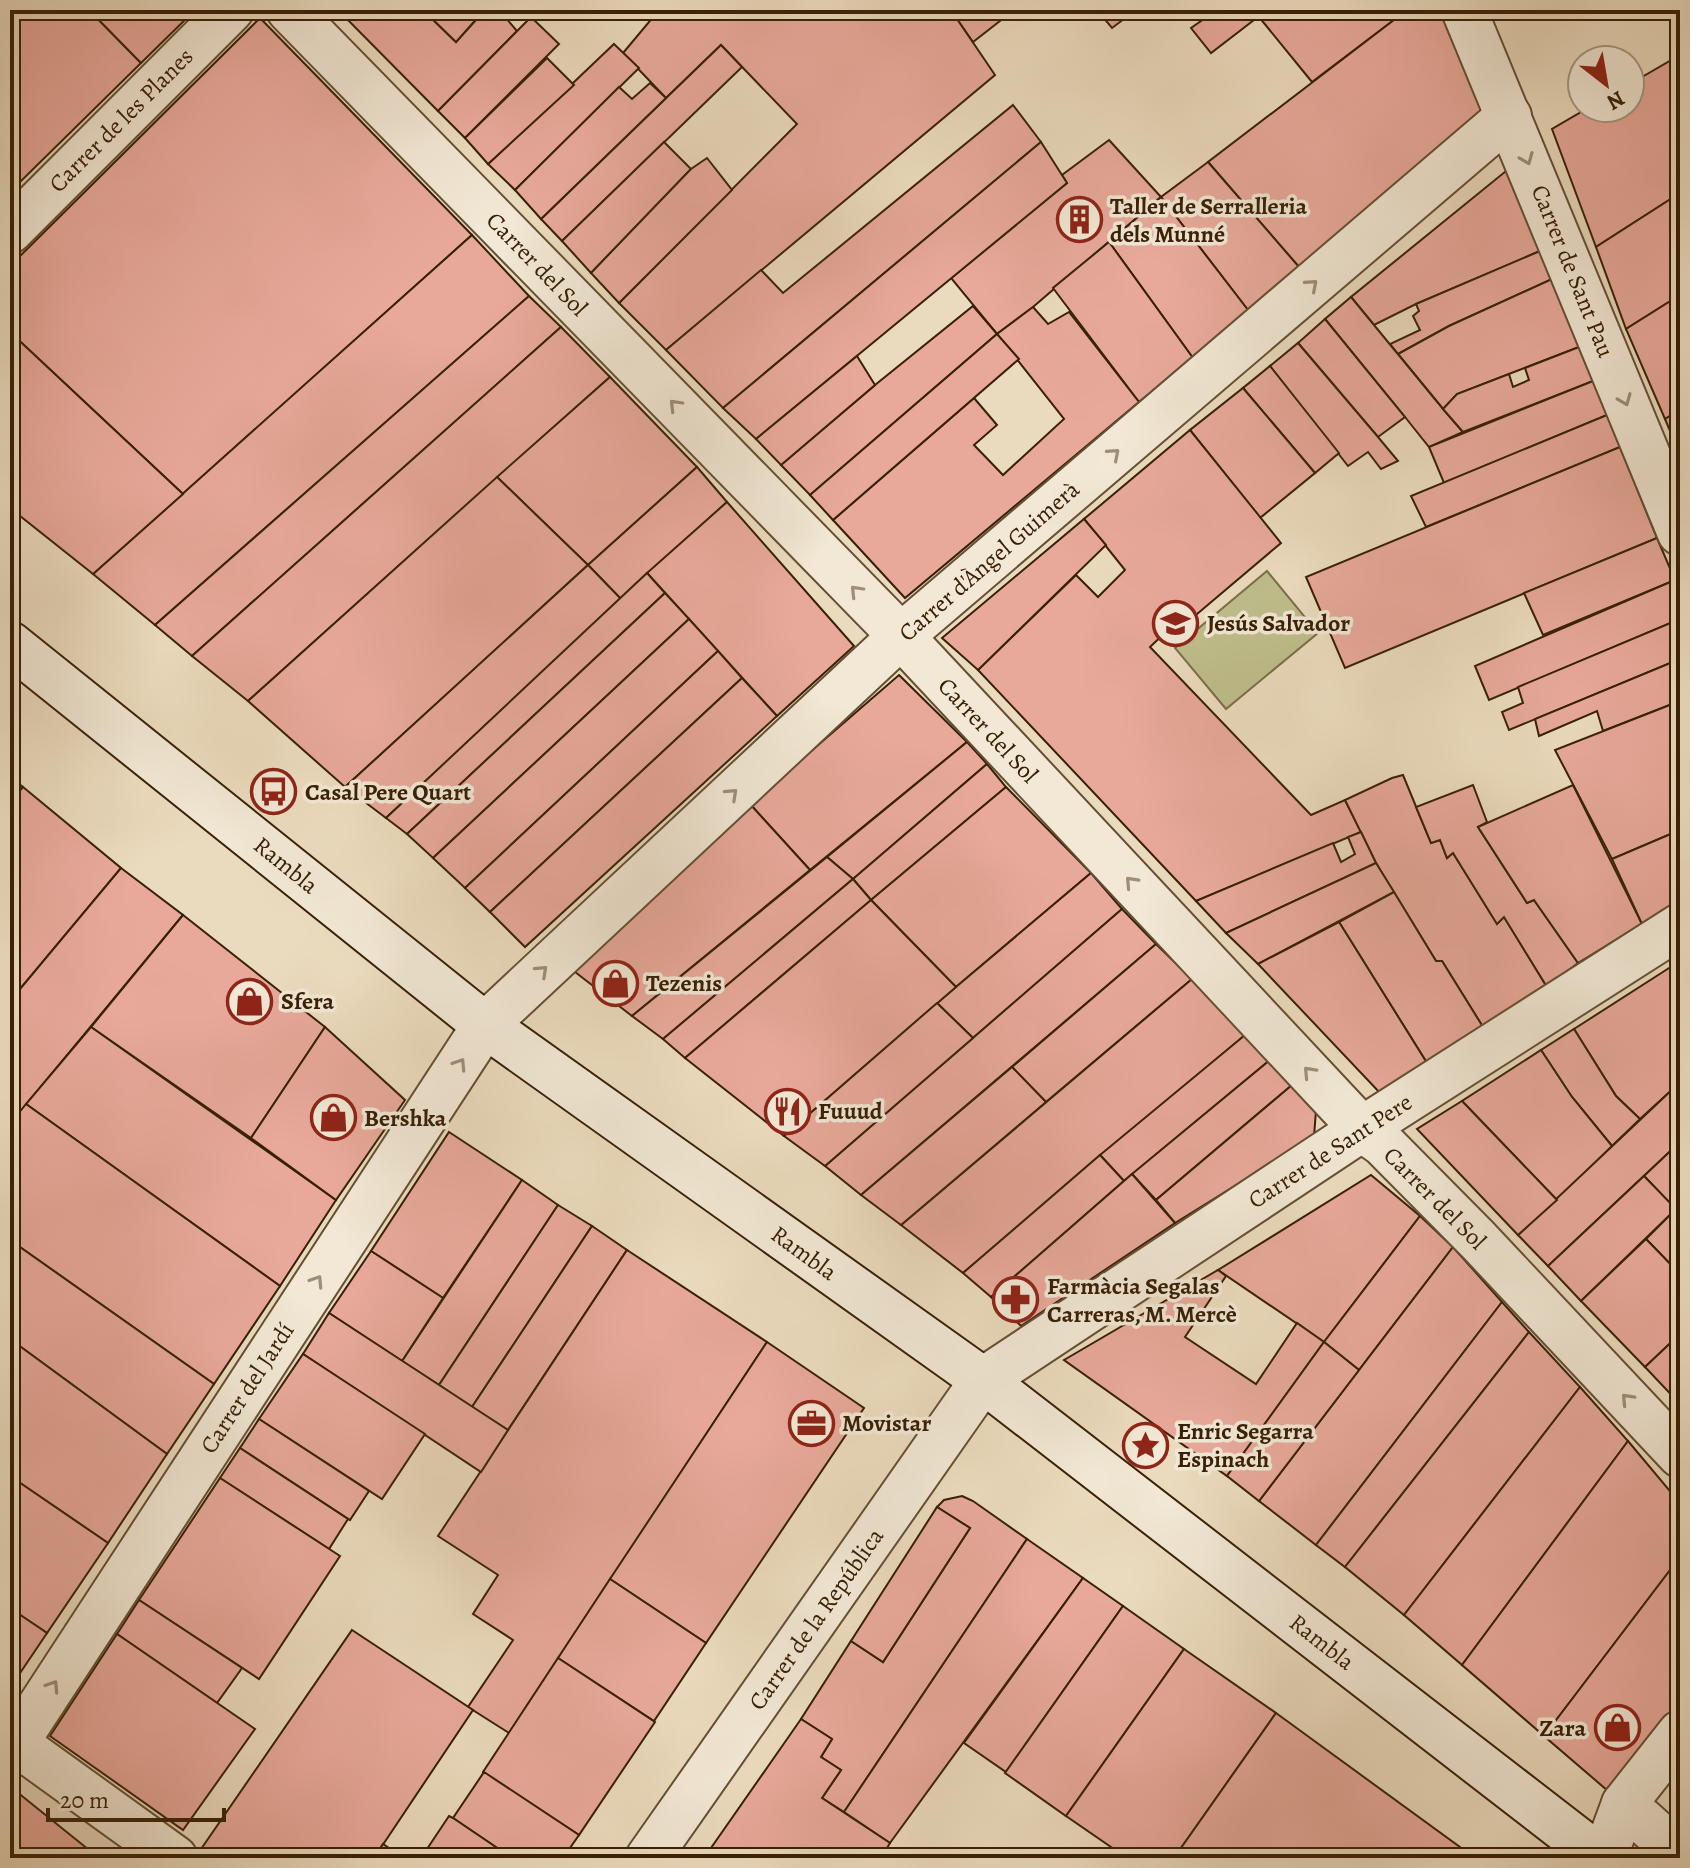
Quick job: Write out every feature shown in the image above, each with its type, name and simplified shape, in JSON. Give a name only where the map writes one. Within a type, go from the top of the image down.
[{"type":"street","name":"Carrer de les Planes","points":[[10,231],[231,10]]},
{"type":"street","name":"Carrer del Sol","points":[[289,10],[901,636],[1362,1129],[1383,1144],[1478,1240],[1680,1455]]},
{"type":"street","name":"Carrer de Sant Pau","points":[[1464,10],[1680,533]]},
{"type":"street","name":"Carrer d'Àngel Guimerà","points":[[485,1025],[901,636],[1509,116]]},
{"type":"street","name":"Rambla","points":[[10,644],[485,1025],[983,1380],[1603,1858]]},
{"type":"street","name":"Carrer de Sant Pere","points":[[983,1380],[1362,1129],[1680,926]]},
{"type":"street","name":"Carrer del Jardí","points":[[12,1745],[485,1025]]},
{"type":"street","name":"Carrer de la República","points":[[648,1858],[983,1380]]},
{"type":"street","points":[[1603,1858],[1624,1804],[1680,1733]]},
{"type":"street","points":[[12,1745],[175,1858]]},
{"type":"street","points":[[1624,1804],[1680,1854]]},
{"type":"shaded area","points":[[1267,571],[1318,633],[1226,709],[1175,648]]},
{"type":"building","points":[[10,10],[89,10],[141,63],[16,186],[10,181]]},
{"type":"building","points":[[89,10],[195,10],[141,63]]},
{"type":"building","points":[[338,10],[423,10],[456,42],[485,10],[499,10],[517,31],[438,111]]},
{"type":"building","points":[[423,10],[475,10],[480,15],[456,42]]},
{"type":"building","points":[[659,10],[951,10],[995,75],[666,350],[619,303],[797,124],[721,45],[666,98],[623,53]]},
{"type":"building","points":[[951,10],[1014,10],[973,42]]},
{"type":"building","points":[[1097,10],[1136,10],[1112,28]]},
{"type":"building","points":[[1217,10],[1267,10],[1211,53],[1191,28]]},
{"type":"building","points":[[1267,10],[1407,10],[1312,82],[1259,17]]},
{"type":"building","points":[[1407,10],[1442,10],[1488,117],[1299,267],[1208,162]]},
{"type":"building","points":[[531,17],[559,44],[465,138],[438,111]]},
{"type":"building","points":[[260,18],[472,235],[183,494],[10,332],[10,266]]},
{"type":"building","points":[[614,44],[639,68],[515,190],[488,164]]},
{"type":"building","points":[[721,45],[742,67],[562,241],[541,219]]},
{"type":"building","points":[[1680,55],[1680,193],[1596,247],[1552,129],[1566,121],[1566,124],[1646,124],[1646,75]]},
{"type":"building","points":[[547,58],[574,85],[488,164],[465,138]]},
{"type":"building","points":[[650,83],[666,98],[541,219],[515,190],[619,87],[632,99]]},
{"type":"building","points":[[1013,105],[1041,142],[723,408],[666,350],[761,270],[783,293]]},
{"type":"building","name":"Taller de Serralleria dels Munné","points":[[1109,140],[1161,197],[997,334],[951,278],[1067,183],[1062,175]]},
{"type":"building","points":[[664,142],[691,169],[591,273],[562,241]]},
{"type":"building","points":[[1041,142],[1067,183],[756,439],[723,408]]},
{"type":"building","points":[[707,158],[732,190],[619,303],[591,273],[691,169]]},
{"type":"building","points":[[1208,162],[1299,267],[1248,310],[1161,197]]},
{"type":"building","points":[[1506,171],[1540,251],[1374,325],[1351,297]]},
{"type":"building","points":[[1680,193],[1680,295],[1626,329],[1596,247]]},
{"type":"building","points":[[1161,197],[1248,310],[1193,358],[1109,242]]},
{"type":"building","points":[[472,235],[529,296],[155,625],[93,574]]},
{"type":"building","points":[[1109,242],[1193,358],[1139,402],[1053,288]]},
{"type":"building","points":[[1540,251],[1552,279],[1449,326],[1398,354],[1390,344],[1420,330],[1413,316],[1419,311],[1416,304]]},
{"type":"building","points":[[1552,279],[1579,347],[1457,394],[1443,409],[1398,354],[1449,326]]},
{"type":"building","points":[[1680,295],[1680,410],[1665,419],[1626,329]]},
{"type":"building","points":[[529,296],[561,327],[192,656],[155,625]]},
{"type":"building","points":[[1351,297],[1463,432],[1429,447],[1325,319]]},
{"type":"building","points":[[973,306],[997,334],[810,495],[781,465]]},
{"type":"building","points":[[1033,307],[1048,324],[1069,312],[1139,402],[905,598],[833,520],[974,398],[997,425],[974,445],[1003,475],[1064,419],[997,334]]},
{"type":"building","points":[[1325,319],[1405,417],[1378,437],[1298,343]]},
{"type":"building","points":[[561,327],[610,377],[248,701],[192,656]]},
{"type":"building","points":[[10,332],[183,494],[93,574],[10,508]]},
{"type":"building","points":[[997,334],[1019,359],[833,520],[810,495]]},
{"type":"building","points":[[1298,343],[1398,461],[1381,469],[1368,452],[1348,466],[1270,366]]},
{"type":"building","points":[[1579,347],[1593,381],[1463,432],[1443,409],[1457,394],[1509,374],[1513,387],[1529,380],[1525,368]]},
{"type":"building","points":[[857,356],[875,385],[781,465],[756,439]]},
{"type":"building","points":[[1270,366],[1339,453],[1315,473],[1243,388]]},
{"type":"building","points":[[610,377],[697,467],[588,565],[497,477]]},
{"type":"building","points":[[1593,381],[1607,415],[1444,483],[1429,447]]},
{"type":"building","points":[[1243,388],[1315,473],[1260,518],[1190,430]]},
{"type":"building","points":[[1680,410],[1680,455],[1665,419]]},
{"type":"building","points":[[1607,415],[1620,447],[1426,527],[1411,496]]},
{"type":"building","name":"Jesús Salvador","points":[[1190,430],[1281,543],[1177,631],[1172,626],[1150,647],[1311,815],[1345,800],[1361,832],[1196,901],[978,670],[1076,575],[1098,597],[1125,570],[1084,519]]},
{"type":"building","points":[[1620,447],[1657,538],[1345,668],[1306,577]]},
{"type":"building","points":[[697,467],[727,502],[621,599],[588,565]]},
{"type":"building","points":[[497,477],[588,565],[345,787],[248,701]]},
{"type":"building","points":[[727,502],[854,646],[777,716],[647,573]]},
{"type":"building","points":[[1084,519],[1106,545],[978,670],[942,638]]},
{"type":"building","points":[[1657,538],[1675,580],[1543,635],[1524,593]]},
{"type":"building","points":[[588,565],[621,599],[386,818],[345,787]]},
{"type":"building","points":[[647,573],[665,593],[407,834],[386,818]]},
{"type":"building","points":[[1675,580],[1680,592],[1680,619],[1489,700],[1475,666]]},
{"type":"building","points":[[665,593],[689,619],[433,858],[407,834]]},
{"type":"building","points":[[689,619],[718,651],[465,888],[433,858]]},
{"type":"building","points":[[1680,619],[1680,659],[1509,730],[1502,712],[1523,703],[1518,687]]},
{"type":"building","points":[[718,651],[742,678],[490,912],[465,888]]},
{"type":"building","points":[[1680,659],[1680,701],[1603,731],[1597,711],[1539,736],[1535,719]]},
{"type":"building","points":[[899,675],[967,742],[810,870],[750,804]]},
{"type":"building","points":[[742,678],[777,716],[525,947],[490,912]]},
{"type":"building","points":[[1680,701],[1680,830],[1612,859],[1555,750]]},
{"type":"building","points":[[967,742],[987,764],[853,879],[827,857]]},
{"type":"building","points":[[987,764],[1006,787],[871,900],[853,879]]},
{"type":"building","points":[[1403,775],[1431,843],[1440,840],[1447,858],[1453,853],[1497,924],[1504,917],[1547,987],[1483,1027],[1442,961],[1436,961],[1376,863],[1345,800]]},
{"type":"building","points":[[10,776],[23,787],[10,802]]},
{"type":"building","points":[[1473,785],[1487,822],[1478,827],[1527,903],[1534,900],[1578,963],[1547,987],[1504,917],[1497,924],[1453,853],[1447,858],[1440,840],[1431,843],[1416,807]]},
{"type":"building","points":[[1573,785],[1642,924],[1578,963],[1534,900],[1527,903],[1478,827]]},
{"type":"building","points":[[23,787],[121,868],[10,1001],[10,802]]},
{"type":"building","points":[[1006,787],[1091,873],[956,987],[871,900]]},
{"type":"building","points":[[750,804],[810,870],[632,1016],[566,965]]},
{"type":"building","points":[[1680,830],[1680,899],[1642,924],[1612,859]]},
{"type":"building","points":[[1361,832],[1376,863],[1226,933],[1196,901],[1333,843],[1341,862],[1355,854],[1348,837]]},
{"type":"building","points":[[827,857],[853,879],[663,1039],[632,1016]]},
{"type":"building","points":[[1376,863],[1394,892],[1258,964],[1226,933]]},
{"type":"building","points":[[121,868],[183,915],[10,1124],[10,1001]]},
{"type":"building","points":[[1091,873],[1122,909],[973,1038],[937,1003]]},
{"type":"building","points":[[853,879],[871,900],[685,1058],[663,1039]]},
{"type":"building","points":[[1394,892],[1436,961],[1442,961],[1483,1027],[1427,1063],[1339,922]]},
{"type":"building","points":[[871,900],[956,987],[784,1136],[685,1058]]},
{"type":"building","points":[[1122,909],[1156,944],[861,1195],[825,1166]]},
{"type":"building","points":[[183,915],[325,1027],[251,1138],[91,1027]]},
{"type":"building","points":[[1339,922],[1427,1063],[1380,1093],[1258,964]]},
{"type":"building","points":[[1156,944],[1192,979],[1046,1102],[1012,1067]]},
{"type":"building","points":[[1680,961],[1680,1089],[1676,1086],[1640,1119],[1616,1096],[1574,1029]]},
{"type":"building","points":[[1192,979],[1245,1035],[963,1273],[901,1225]]},
{"type":"building","points":[[937,1003],[973,1038],[825,1166],[784,1136]]},
{"type":"building","points":[[91,1027],[336,1200],[280,1286],[26,1104]]},
{"type":"building","points":[[325,1027],[405,1100],[336,1200],[251,1138]]},
{"type":"building","points":[[1574,1029],[1616,1096],[1640,1119],[1612,1146],[1572,1097],[1541,1050]]},
{"type":"building","points":[[1245,1035],[1270,1060],[1124,1181],[1100,1155]]},
{"type":"building","points":[[1541,1050],[1572,1097],[1612,1146],[1557,1200],[1462,1101]]},
{"type":"building","points":[[1270,1060],[1292,1085],[1156,1200],[1132,1174]]},
{"type":"building","points":[[1012,1067],[1046,1102],[901,1225],[861,1195]]},
{"type":"building","points":[[1292,1085],[1316,1110],[1314,1137],[1175,1223],[1156,1200]]},
{"type":"building","points":[[1676,1086],[1680,1089],[1680,1142],[1548,1266],[1518,1235]]},
{"type":"building","points":[[1462,1101],[1557,1200],[1518,1235],[1417,1129]]},
{"type":"building","points":[[26,1104],[280,1286],[214,1384],[10,1240],[10,1124]]},
{"type":"building","points":[[449,1132],[522,1180],[443,1298],[371,1251]]},
{"type":"building","points":[[1680,1142],[1680,1214],[1644,1176]]},
{"type":"building","points":[[1100,1155],[1124,1181],[991,1297],[963,1273]]},
{"type":"building","points":[[1132,1174],[1175,1223],[1021,1326],[991,1297]]},
{"type":"building","points":[[1371,1175],[1420,1216],[1324,1342],[1218,1270]]},
{"type":"building","points":[[1644,1176],[1676,1209],[1581,1301],[1548,1266]]},
{"type":"building","points":[[522,1180],[558,1205],[439,1385],[402,1361]]},
{"type":"building","points":[[558,1205],[592,1226],[472,1407],[439,1385]]},
{"type":"building","points":[[1676,1209],[1680,1214],[1680,1274],[1646,1239]]},
{"type":"building","points":[[1420,1216],[1453,1247],[1359,1370],[1324,1342]]},
{"type":"building","points":[[592,1226],[627,1250],[508,1430],[472,1407]]},
{"type":"building","points":[[1646,1239],[1680,1274],[1680,1334],[1645,1367],[1581,1301]]},
{"type":"building","points":[[10,1240],[214,1384],[167,1454],[10,1339]]},
{"type":"building","points":[[1453,1247],[1502,1302],[1316,1545],[1259,1501]]},
{"type":"building","points":[[627,1250],[767,1342],[509,1733],[468,1707],[513,1640],[473,1614],[498,1575],[438,1536]]},
{"type":"building","points":[[371,1251],[443,1298],[402,1361],[329,1313]]},
{"type":"building","points":[[1218,1270],[1226,1276],[1185,1337],[1256,1384],[1297,1323],[1324,1342],[1227,1476],[1064,1360]]},
{"type":"building","points":[[1502,1302],[1529,1332],[1345,1567],[1316,1545]]},
{"type":"building","points":[[329,1313],[508,1430],[481,1472],[303,1354]]},
{"type":"building","points":[[1529,1332],[1580,1387],[1404,1615],[1345,1567]]},
{"type":"building","points":[[1680,1334],[1680,1404],[1645,1367]]},
{"type":"building","points":[[10,1339],[167,1454],[108,1543],[10,1476]]},
{"type":"building","points":[[767,1342],[864,1408],[706,1643],[610,1579]]},
{"type":"building","points":[[1324,1342],[1359,1370],[1259,1501],[1227,1476]]},
{"type":"building","points":[[303,1354],[425,1434],[382,1499],[259,1419]]},
{"type":"building","points":[[1580,1387],[1628,1441],[1462,1665],[1404,1615]]},
{"type":"building","points":[[259,1419],[369,1491],[350,1520],[240,1448]]},
{"type":"building","points":[[1628,1441],[1680,1503],[1680,1557],[1544,1736],[1462,1665]]},
{"type":"building","points":[[240,1448],[348,1519],[329,1549],[220,1478]]},
{"type":"building","points":[[10,1476],[108,1543],[47,1633],[10,1608]]},
{"type":"building","points":[[220,1478],[340,1556],[259,1679],[139,1600]]},
{"type":"building","points":[[962,1496],[1027,1539],[844,1812],[822,1798],[841,1770],[821,1757],[832,1739],[801,1719],[851,1641],[883,1662],[970,1528],[937,1507],[944,1500]]},
{"type":"building","points":[[937,1507],[970,1528],[883,1662],[851,1641]]},
{"type":"building","points":[[1027,1539],[1083,1578],[890,1843],[844,1812]]},
{"type":"building","points":[[1680,1557],[1680,1716],[1615,1797],[1544,1736]]},
{"type":"building","points":[[1083,1578],[1123,1606],[1006,1772],[964,1743]]},
{"type":"building","points":[[610,1579],[706,1643],[654,1721],[558,1658]]},
{"type":"building","points":[[139,1600],[242,1668],[217,1703],[117,1634]]},
{"type":"building","points":[[1123,1606],[1184,1649],[1066,1816],[1005,1773]]},
{"type":"building","points":[[10,1608],[47,1633],[10,1688]]},
{"type":"building","points":[[352,1630],[473,1710],[374,1858],[208,1858],[199,1852]]},
{"type":"building","points":[[117,1634],[255,1729],[183,1830],[50,1736]]},
{"type":"building","points":[[1184,1649],[1276,1713],[1174,1858],[1127,1858],[1066,1816]]},
{"type":"building","points":[[558,1658],[655,1722],[579,1835],[483,1772]]},
{"type":"building","points":[[1276,1713],[1475,1858],[1196,1858],[1181,1848]]},
{"type":"building","points":[[801,1719],[832,1739],[821,1757],[841,1770],[822,1798],[890,1843],[881,1858],[704,1858]]},
{"type":"building","points":[[484,1772],[579,1835],[563,1858],[512,1858],[453,1818]]},
{"type":"building","points":[[17,1792],[99,1858],[21,1858],[10,1850],[10,1801]]},
{"type":"building","points":[[449,1816],[453,1818],[512,1858],[421,1858]]},
{"type":"building","points":[[383,1844],[404,1858],[374,1858]]},
{"type":"place","name":"Taller de Serralleria dels Munné","points":[[1079,220]]},
{"type":"place","name":"Jesús Salvador","points":[[1176,623]]},
{"type":"place","name":"Casal Pere Quart","points":[[274,792]]},
{"type":"place","name":"Tezenis","points":[[615,983]]},
{"type":"place","name":"Sfera","points":[[250,1001]]},
{"type":"place","name":"Fuuud","points":[[787,1111]]},
{"type":"place","name":"Bershka","points":[[333,1118]]},
{"type":"place","name":"Farmàcia Segalas Carreras, M. Mercè","points":[[1016,1300]]},
{"type":"place","name":"Movistar","points":[[811,1423]]},
{"type":"place","name":"Enric Segarra Espinach","points":[[1146,1445]]},
{"type":"place","name":"Zara","points":[[1617,1728]]}]
